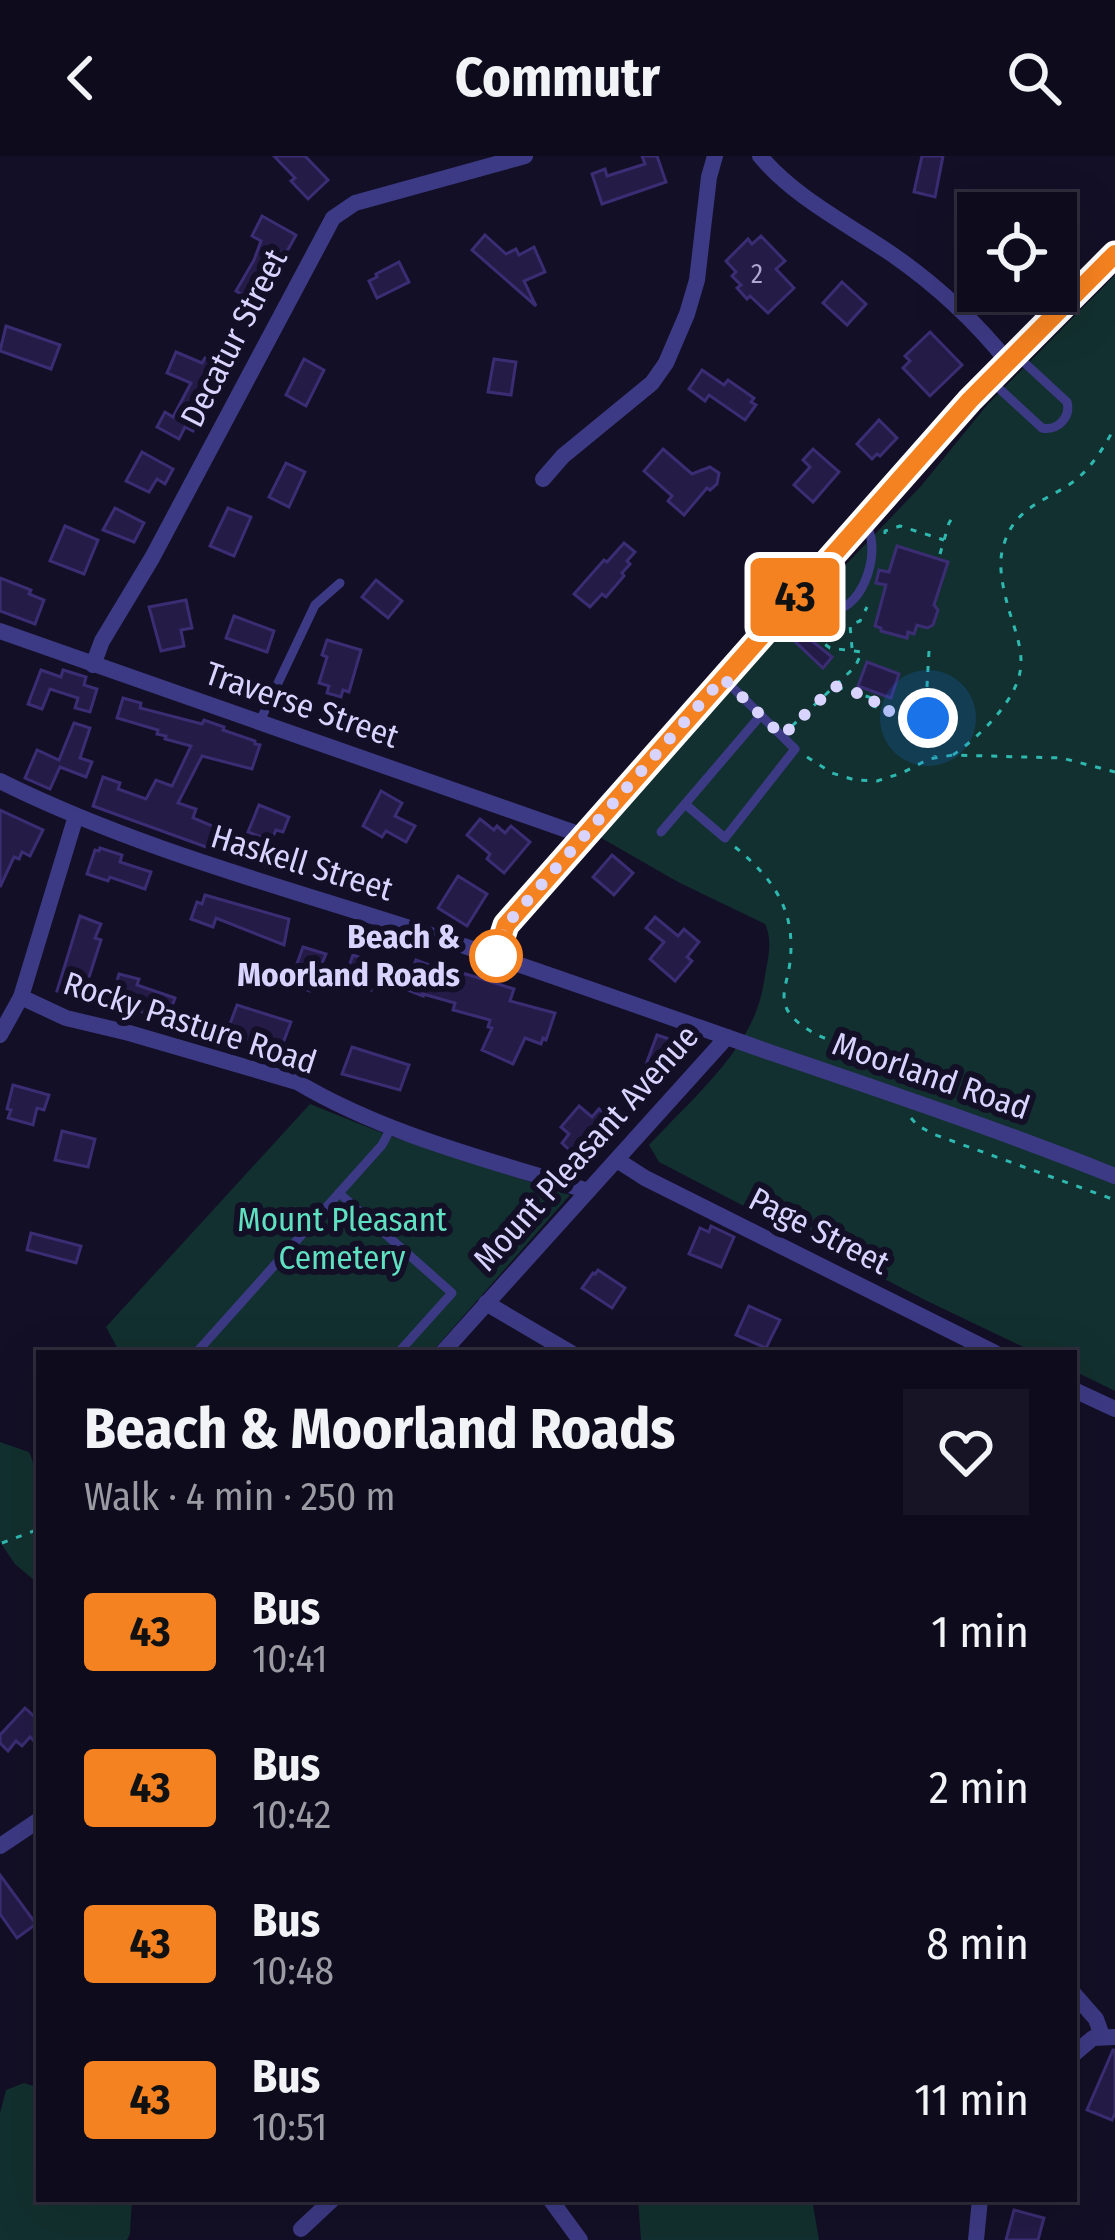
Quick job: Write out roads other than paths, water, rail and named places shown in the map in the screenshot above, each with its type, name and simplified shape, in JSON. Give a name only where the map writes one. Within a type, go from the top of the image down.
[{"type":"street","name":"Decatur Street","points":[[93,665],[333,218],[355,203],[525,156]]},
{"type":"street","points":[[544,479],[563,456],[652,383],[666,363],[697,280],[715,156]]},
{"type":"street","points":[[760,156],[796,190],[950,298],[1011,358]]},
{"type":"street","points":[[496,956],[506,925],[723,678],[990,380],[1115,254]]},
{"type":"street","name":"Traverse Street","points":[[0,632],[584,836]]},
{"type":"street","name":"Haskell Street","points":[[0,782],[200,863],[496,956],[727,1037]]},
{"type":"street","name":"Rocky Pasture Road","points":[[76,816],[21,997],[66,1018],[297,1082],[391,1128],[588,1191]]},
{"type":"street","points":[[0,1035],[21,997]]},
{"type":"street","name":"Moorland Road","points":[[727,1037],[1115,1176]]},
{"type":"street","name":"Mount Pleasant Avenue","points":[[445,1350],[727,1037]]},
{"type":"street","name":"Page Street","points":[[616,1160],[989,1350]]},
{"type":"street","points":[[486,1304],[566,1350]]},
{"type":"street","points":[[1077,1391],[1115,1409]]},
{"type":"street","points":[[0,1846],[36,1822]]},
{"type":"street","points":[[1077,1997],[1108,2037],[1087,2041],[1077,2051]]},
{"type":"street","points":[[302,2229],[330,2202]]},
{"type":"street","points":[[552,2202],[580,2240]]},
{"type":"street","points":[[976,2240],[980,2202]]},
{"type":"lane","points":[[990,380],[1042,428],[1054,428],[1063,421],[1067,402],[1011,358]]},
{"type":"lane","points":[[800,592],[823,607],[847,606],[867,575],[874,553],[863,521]]},
{"type":"lane","points":[[259,723],[315,605],[340,583]]},
{"type":"lane","points":[[685,804],[724,838],[795,749],[723,678]]},
{"type":"lane","points":[[661,832],[760,715]]},
{"type":"lane","points":[[199,1350],[382,1145],[391,1128]]},
{"type":"lane","points":[[339,1193],[452,1293],[401,1350]]},
{"type":"place","name":"Beach & Moorland Roads","points":[[496,956]]},
{"type":"park label","name":"Mount Pleasant Cemetery","points":[[342,1239]]}]
